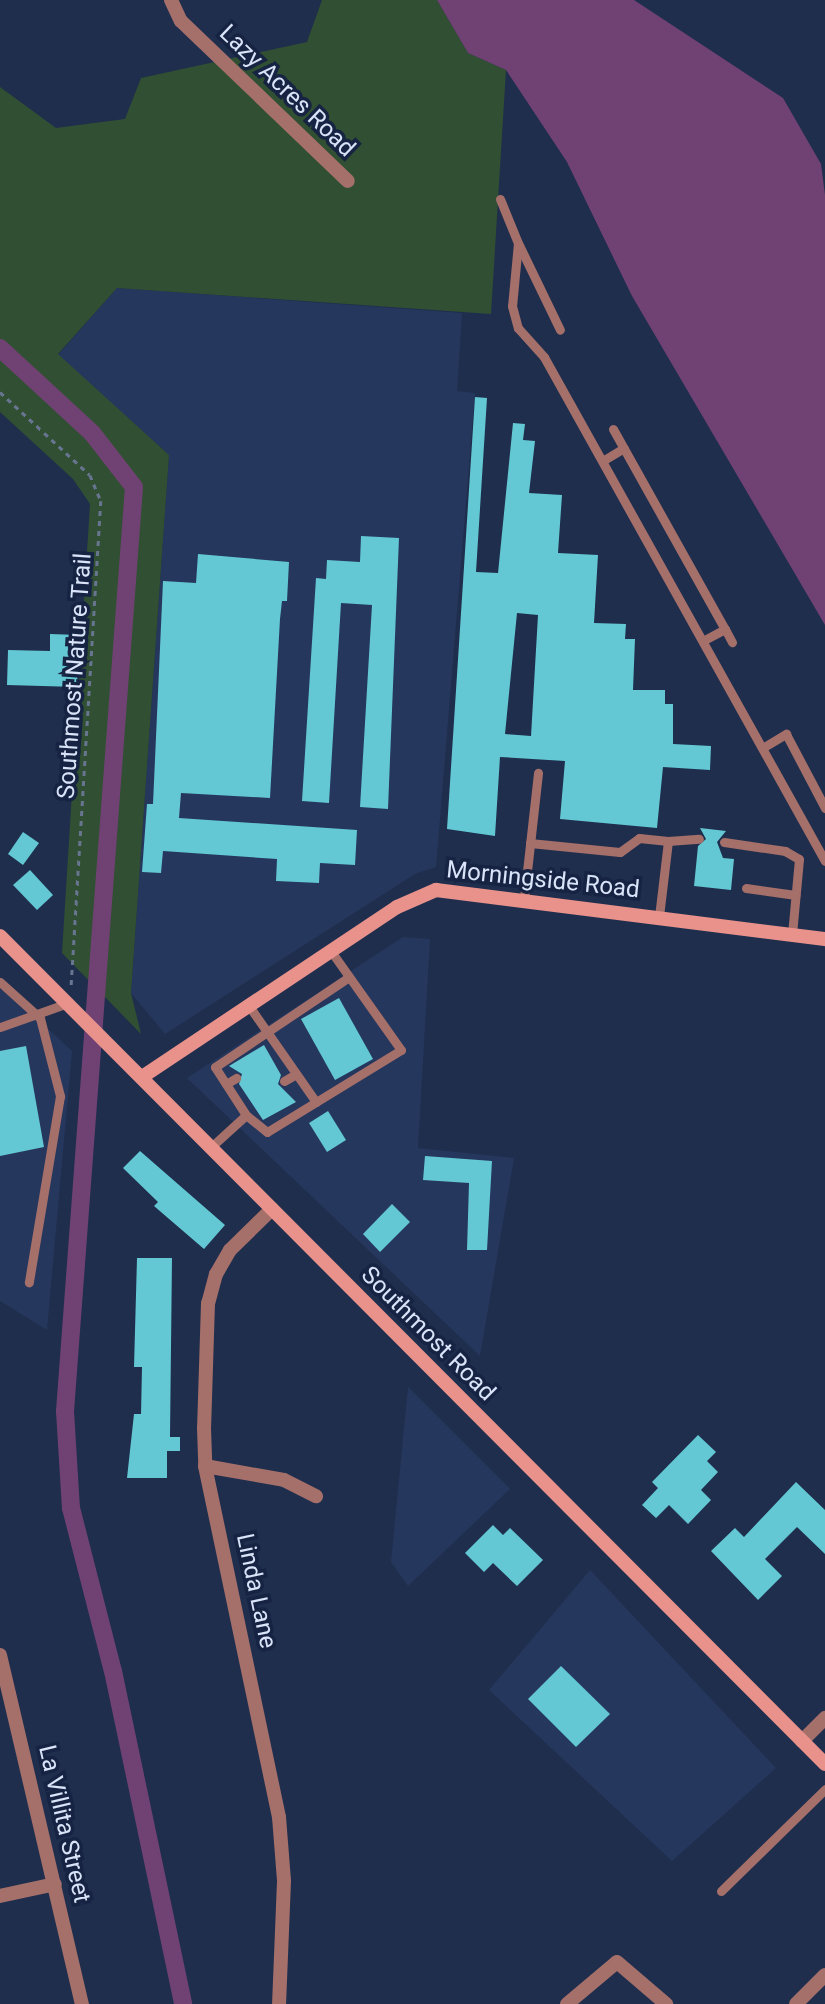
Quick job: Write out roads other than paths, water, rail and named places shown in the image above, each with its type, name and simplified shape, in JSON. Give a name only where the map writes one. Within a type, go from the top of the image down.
[{"type":"main road","name":"Morningside Road","points":[[142,1077],[416,895],[436,890],[524,898],[825,939]]},
{"type":"main road","name":"Southmost Road","points":[[3,944],[68,1003],[825,1764]]},
{"type":"street","name":"Lazy Acres Road","points":[[171,0],[181,21],[348,181]]},
{"type":"street","name":"Linda Lane","points":[[272,1209],[230,1250],[213,1284],[205,1466],[279,1817],[284,1881],[279,2004]]},
{"type":"street","points":[[205,1466],[284,1480],[316,1496]]},
{"type":"street","name":"La Villita Street","points":[[0,1655],[82,2004]]},
{"type":"street","points":[[802,1741],[825,1718]]},
{"type":"street","points":[[0,1896],[55,1884]]},
{"type":"street","points":[[567,2004],[617,1962],[666,2004]]},
{"type":"street","points":[[796,2004],[825,1975]]},
{"type":"lane","points":[[500,199],[560,330]]},
{"type":"lane","points":[[519,243],[512,306],[518,328],[544,357],[604,460],[706,639],[825,861]]},
{"type":"lane","points":[[612,429],[732,642]]},
{"type":"lane","points":[[604,460],[624,448]]},
{"type":"lane","points":[[706,639],[725,629]]},
{"type":"lane","points":[[764,747],[786,734],[825,808]]},
{"type":"lane","points":[[524,898],[538,773]]},
{"type":"lane","points":[[530,843],[620,852],[639,838],[668,841],[699,839]]},
{"type":"lane","points":[[659,916],[668,841]]},
{"type":"lane","points":[[724,842],[795,855],[796,895],[792,934]]},
{"type":"lane","points":[[746,888],[796,895]]},
{"type":"lane","points":[[331,951],[401,1050],[267,1132],[246,1115],[244,1103],[215,1067],[349,977]]},
{"type":"lane","points":[[0,982],[40,1018],[60,1096],[29,1282]]},
{"type":"lane","points":[[0,1027],[40,1018],[68,1003]]},
{"type":"lane","points":[[249,1006],[316,1102]]},
{"type":"lane","points":[[272,1058],[281,1053]]},
{"type":"lane","points":[[284,1081],[296,1074]]},
{"type":"lane","points":[[226,1084],[236,1079]]},
{"type":"lane","points":[[211,1147],[246,1115]]},
{"type":"lane","points":[[721,1891],[825,1789]]},
{"type":"waterway","points":[[0,348],[92,433],[134,487],[65,1411],[71,1508],[113,1671],[183,2004]]}]
